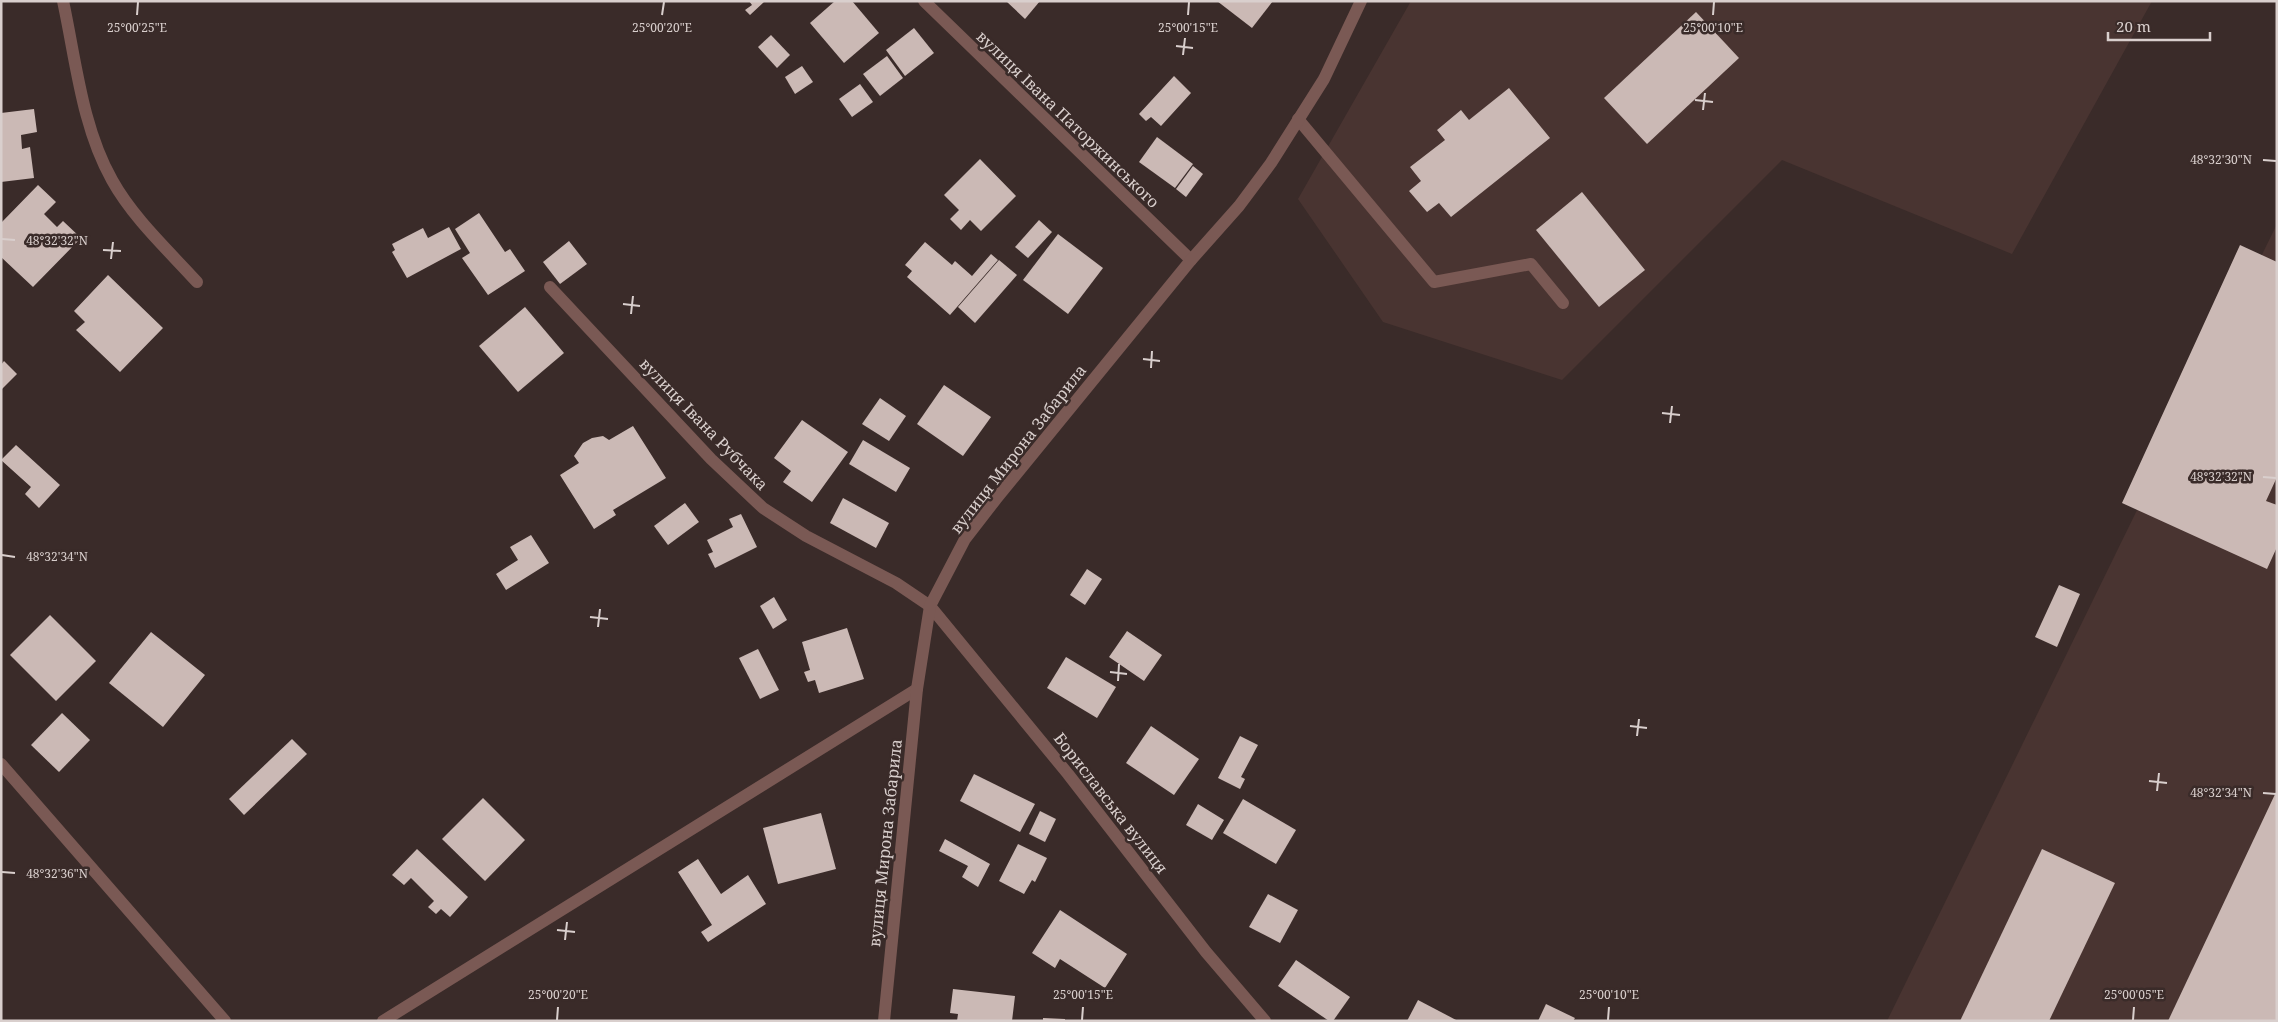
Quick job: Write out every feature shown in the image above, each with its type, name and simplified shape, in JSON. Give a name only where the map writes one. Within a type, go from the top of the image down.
[{"type":"street","points":[[63,1],[94,144],[112,181],[140,220],[197,282]]},
{"type":"street","name":"вулиця Івана Паторжинського","points":[[924,1],[1190,260]]},
{"type":"street","name":"вулиця Мирона Забарила","points":[[884,1021],[917,689],[930,606],[965,539],[975,526],[1190,260],[1250,192],[1271,163],[1324,79],[1361,1]]},
{"type":"street","points":[[1298,119],[1434,282],[1531,264],[1563,302]]},
{"type":"street","name":"вулиця Івана Рубчака","points":[[550,287],[712,459],[763,508],[806,536],[896,583],[930,606]]},
{"type":"street","name":"Бориславська вулиця","points":[[930,606],[1068,774],[1206,952],[1265,1021]]},
{"type":"street","points":[[383,1021],[917,689]]},
{"type":"street","points":[[1,764],[226,1021]]},
{"type":"shaded area","points":[[1411,1],[2152,1],[2012,254],[1782,160],[1562,380],[1383,322],[1298,199]]},
{"type":"shaded area","points":[[2277,224],[2277,1021],[1887,1021]]},
{"type":"building","points":[[749,1],[765,1],[750,15],[745,10],[752,5]]},
{"type":"building","points":[[835,1],[852,1],[879,33],[844,63],[810,23]]},
{"type":"building","points":[[1006,1],[1040,1],[1025,19]]},
{"type":"building","points":[[1217,1],[1273,1],[1252,28]]},
{"type":"building","points":[[1696,12],[1739,58],[1647,144],[1604,98]]},
{"type":"building","points":[[914,28],[934,53],[905,76],[886,50]]},
{"type":"building","points":[[771,35],[790,55],[777,68],[758,47]]},
{"type":"building","points":[[887,56],[903,78],[880,96],[863,74]]},
{"type":"building","points":[[802,66],[813,82],[795,94],[785,77]]},
{"type":"building","points":[[1174,76],[1191,93],[1161,126],[1151,117],[1146,121],[1139,114]]},
{"type":"building","points":[[860,84],[873,102],[852,117],[839,99]]},
{"type":"building","points":[[1509,88],[1550,138],[1451,217],[1439,203],[1427,212],[1409,191],[1421,181],[1410,167],[1445,140],[1437,130],[1461,110],[1469,120]]},
{"type":"building","points":[[34,109],[37,132],[21,135],[22,149],[30,147],[34,178],[1,182],[1,113]]},
{"type":"building","points":[[1157,137],[1193,164],[1175,188],[1139,162]]},
{"type":"building","points":[[980,159],[1016,196],[981,231],[970,220],[961,230],[950,219],[959,210],[944,195]]},
{"type":"building","points":[[1193,166],[1203,174],[1186,197],[1176,189]]},
{"type":"building","points":[[38,185],[56,202],[44,214],[57,227],[63,221],[81,238],[33,287],[1,257],[1,223]]},
{"type":"building","points":[[1582,192],[1645,270],[1599,307],[1536,230]]},
{"type":"building","points":[[479,213],[505,252],[510,249],[525,271],[488,295],[462,258],[470,253],[455,229]]},
{"type":"building","points":[[1039,220],[1052,232],[1028,258],[1015,247]]},
{"type":"building","points":[[449,227],[461,249],[407,278],[392,252],[395,250],[392,244],[423,228],[428,238]]},
{"type":"building","points":[[1058,234],[1103,268],[1068,314],[1023,280]]},
{"type":"building","points":[[569,241],[587,264],[560,284],[543,262]]},
{"type":"building","points":[[925,242],[952,265],[955,261],[972,276],[991,254],[998,260],[950,315],[907,277],[912,271],[905,265]]},
{"type":"building","points":[[2240,245],[2277,262],[2277,477],[2266,501],[2277,505],[2277,547],[2267,569],[2122,503]]},
{"type":"building","points":[[999,260],[1017,275],[975,323],[958,307]]},
{"type":"building","points":[[108,275],[163,328],[120,372],[76,330],[85,322],[74,311]]},
{"type":"building","points":[[525,307],[564,353],[518,392],[479,346]]},
{"type":"building","points":[[4,361],[17,374],[1,390],[1,365]]},
{"type":"building","points":[[944,385],[991,417],[963,456],[917,424]]},
{"type":"building","points":[[880,398],[906,416],[889,441],[862,424]]},
{"type":"building","points":[[802,420],[848,452],[812,502],[783,482],[791,471],[774,458]]},
{"type":"building","points":[[633,426],[666,478],[613,510],[616,515],[594,529],[560,475],[579,463],[574,456],[583,443],[592,438],[603,436],[609,440]]},
{"type":"building","points":[[863,440],[910,468],[896,492],[849,464]]},
{"type":"building","points":[[16,445],[60,485],[39,508],[25,494],[31,487],[1,460]]},
{"type":"building","points":[[843,498],[889,523],[876,548],[830,523]]},
{"type":"building","points":[[685,503],[699,522],[668,545],[654,526]]},
{"type":"building","points":[[741,514],[757,547],[715,568],[708,554],[713,552],[707,540],[733,527],[729,519]]},
{"type":"building","points":[[531,535],[549,563],[506,590],[496,574],[518,560],[510,547]]},
{"type":"building","points":[[1087,569],[1102,579],[1085,605],[1070,595]]},
{"type":"building","points":[[2059,585],[2080,594],[2057,647],[2035,637]]},
{"type":"building","points":[[774,597],[787,620],[773,629],[760,606]]},
{"type":"building","points":[[50,615],[96,661],[56,701],[10,655]]},
{"type":"building","points":[[847,628],[864,679],[819,693],[815,680],[808,682],[804,672],[810,670],[802,642]]},
{"type":"building","points":[[1127,631],[1162,655],[1144,681],[1109,657]]},
{"type":"building","points":[[151,632],[205,675],[163,727],[109,683]]},
{"type":"building","points":[[758,649],[779,690],[760,699],[739,658]]},
{"type":"building","points":[[1066,657],[1116,687],[1097,718],[1047,688]]},
{"type":"building","points":[[62,713],[90,740],[59,772],[31,745]]},
{"type":"building","points":[[1151,726],[1199,759],[1174,795],[1126,763]]},
{"type":"building","points":[[1240,736],[1258,745],[1241,777],[1245,779],[1240,789],[1218,778]]},
{"type":"building","points":[[292,739],[307,754],[244,815],[229,799]]},
{"type":"building","points":[[974,774],[1035,804],[1020,832],[960,801]]},
{"type":"building","points":[[2277,790],[2277,1021],[2168,1021]]},
{"type":"building","points":[[483,798],[525,840],[485,881],[442,839]]},
{"type":"building","points":[[1243,799],[1296,830],[1276,864],[1223,833]]},
{"type":"building","points":[[1198,804],[1224,820],[1212,840],[1186,825]]},
{"type":"building","points":[[1040,811],[1056,819],[1045,842],[1029,834]]},
{"type":"building","points":[[821,813],[836,869],[778,884],[763,828]]},
{"type":"building","points":[[945,839],[990,864],[978,887],[962,877],[968,866],[939,851]]},
{"type":"building","points":[[1018,844],[1047,858],[1035,882],[1032,880],[1024,894],[999,881]]},
{"type":"building","points":[[417,849],[468,897],[450,917],[441,909],[436,914],[428,907],[434,901],[411,878],[404,885],[392,875]]},
{"type":"building","points":[[2042,849],[2115,883],[2049,1021],[1960,1021]]},
{"type":"building","points":[[698,859],[721,894],[748,875],[766,904],[708,942],[701,932],[712,925],[678,872]]},
{"type":"building","points":[[1268,894],[1298,910],[1280,943],[1249,927]]},
{"type":"building","points":[[1060,910],[1127,954],[1105,988],[1060,959],[1055,968],[1032,953]]},
{"type":"building","points":[[1296,960],[1350,997],[1333,1021],[1329,1021],[1278,986]]},
{"type":"building","points":[[953,989],[1015,996],[1012,1021],[957,1021],[958,1014],[950,1013]]},
{"type":"building","points":[[1418,1000],[1458,1021],[1407,1021]]},
{"type":"building","points":[[1546,1004],[1575,1018],[1573,1021],[1538,1021]]},
{"type":"building","points":[[1043,1018],[1065,1019],[1065,1021],[1043,1021]]}]
